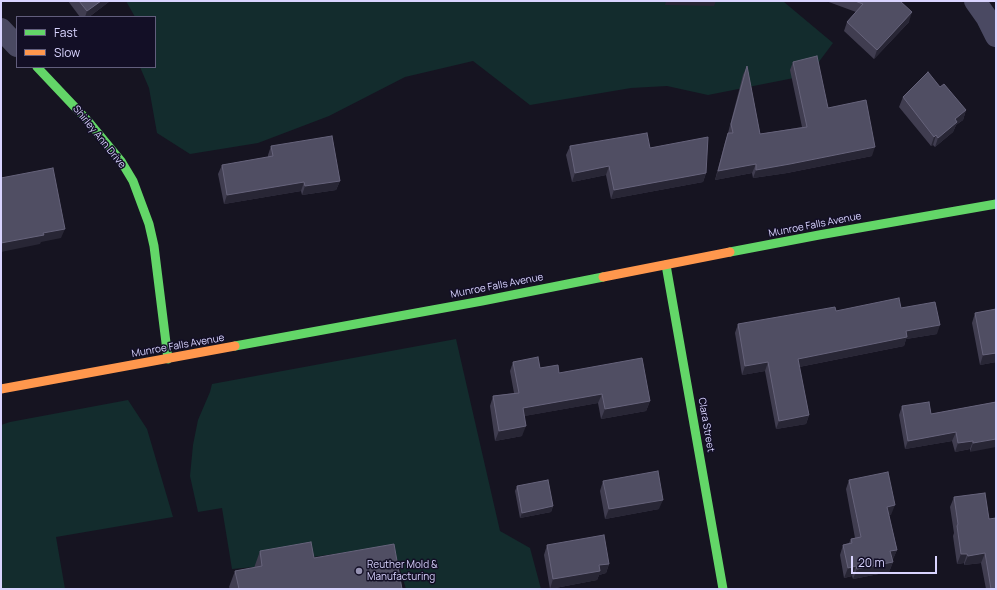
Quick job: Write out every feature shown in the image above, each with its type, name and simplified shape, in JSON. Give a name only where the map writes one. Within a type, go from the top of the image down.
[{"type":"street","points":[[975,1],[987,18],[996,36]]},
{"type":"street","points":[[1,29],[16,45]]},
{"type":"street","name":"Shirley Ann Drive","points":[[38,68],[88,121],[121,161],[133,181],[149,224],[154,246],[168,359]]},
{"type":"street","name":"Munroe Falls Avenue","points":[[1,389],[482,301],[819,234],[996,204]]},
{"type":"street","name":"Clara Street","points":[[666,265],[723,589]]},
{"type":"green space","points":[[126,1],[784,2],[833,43],[809,75],[708,95],[667,86],[631,88],[530,105],[473,61],[405,77],[329,116],[258,143],[190,154],[157,133],[149,88],[140,68],[156,68],[156,16],[134,16]]},
{"type":"green space","points":[[456,339],[500,531],[530,548],[541,589],[406,589],[393,546],[232,569],[222,508],[198,512],[190,476],[193,445],[198,420],[212,384]]},
{"type":"green space","points":[[128,400],[147,429],[173,517],[56,537],[65,589],[1,589],[1,425],[10,422]]},
{"type":"building","points":[[79,1],[101,1],[87,11]]},
{"type":"building","points":[[855,1],[900,1],[912,12],[877,50],[847,22],[863,4]]},
{"type":"building","points":[[817,56],[828,108],[866,100],[875,147],[756,170],[756,164],[718,171],[728,133],[733,133],[731,124],[747,66],[760,134],[807,127],[793,62]]},
{"type":"building","points":[[928,72],[940,87],[944,84],[966,110],[955,119],[957,122],[938,138],[936,135],[934,137],[903,97]]},
{"type":"building","points":[[647,133],[650,148],[708,137],[706,173],[614,190],[609,166],[575,173],[570,146]]},
{"type":"building","points":[[332,136],[340,181],[305,186],[304,182],[227,195],[222,165],[273,156],[271,146]]},
{"type":"building","points":[[53,168],[65,229],[43,233],[44,235],[1,243],[1,178]]},
{"type":"building","points":[[899,298],[901,308],[935,302],[940,325],[906,331],[907,337],[798,359],[809,415],[779,421],[768,362],[745,366],[738,324],[835,307],[836,311]]},
{"type":"building","points":[[996,309],[996,353],[983,355],[975,313]]},
{"type":"building","points":[[538,357],[540,368],[558,365],[559,373],[642,358],[650,401],[605,409],[602,394],[523,408],[526,426],[499,431],[493,396],[519,393],[513,362]]},
{"type":"building","points":[[929,402],[931,414],[996,402],[996,439],[973,443],[973,441],[958,443],[956,432],[908,441],[902,406]]},
{"type":"building","points":[[658,471],[663,500],[609,509],[603,481]]},
{"type":"building","points":[[888,472],[895,505],[887,507],[897,550],[890,551],[893,562],[857,569],[856,566],[848,568],[843,545],[852,543],[851,539],[861,537],[849,480]]},
{"type":"building","points":[[548,480],[553,506],[522,513],[517,486]]},
{"type":"building","points":[[985,493],[989,519],[996,518],[996,589],[991,589],[985,553],[968,556],[967,554],[961,554],[957,526],[958,524],[954,497]]},
{"type":"building","points":[[604,535],[609,564],[599,565],[600,571],[553,579],[547,545]]},
{"type":"building","points":[[311,542],[314,558],[394,544],[402,589],[239,589],[235,571],[262,566],[260,551]]},
{"type":"traffic: fast","points":[[38,68],[88,121],[121,161],[133,181],[149,224],[154,246],[168,359]]},
{"type":"traffic: fast","points":[[730,252],[996,204]]},
{"type":"traffic: fast","points":[[666,265],[723,589]]},
{"type":"traffic: fast","points":[[235,346],[482,301],[603,277]]},
{"type":"traffic: slow","points":[[603,277],[730,252]]},
{"type":"traffic: slow","points":[[1,389],[235,346]]},
{"type":"place","name":"Reuther Mold & Manufacturing","points":[[359,571]]}]
